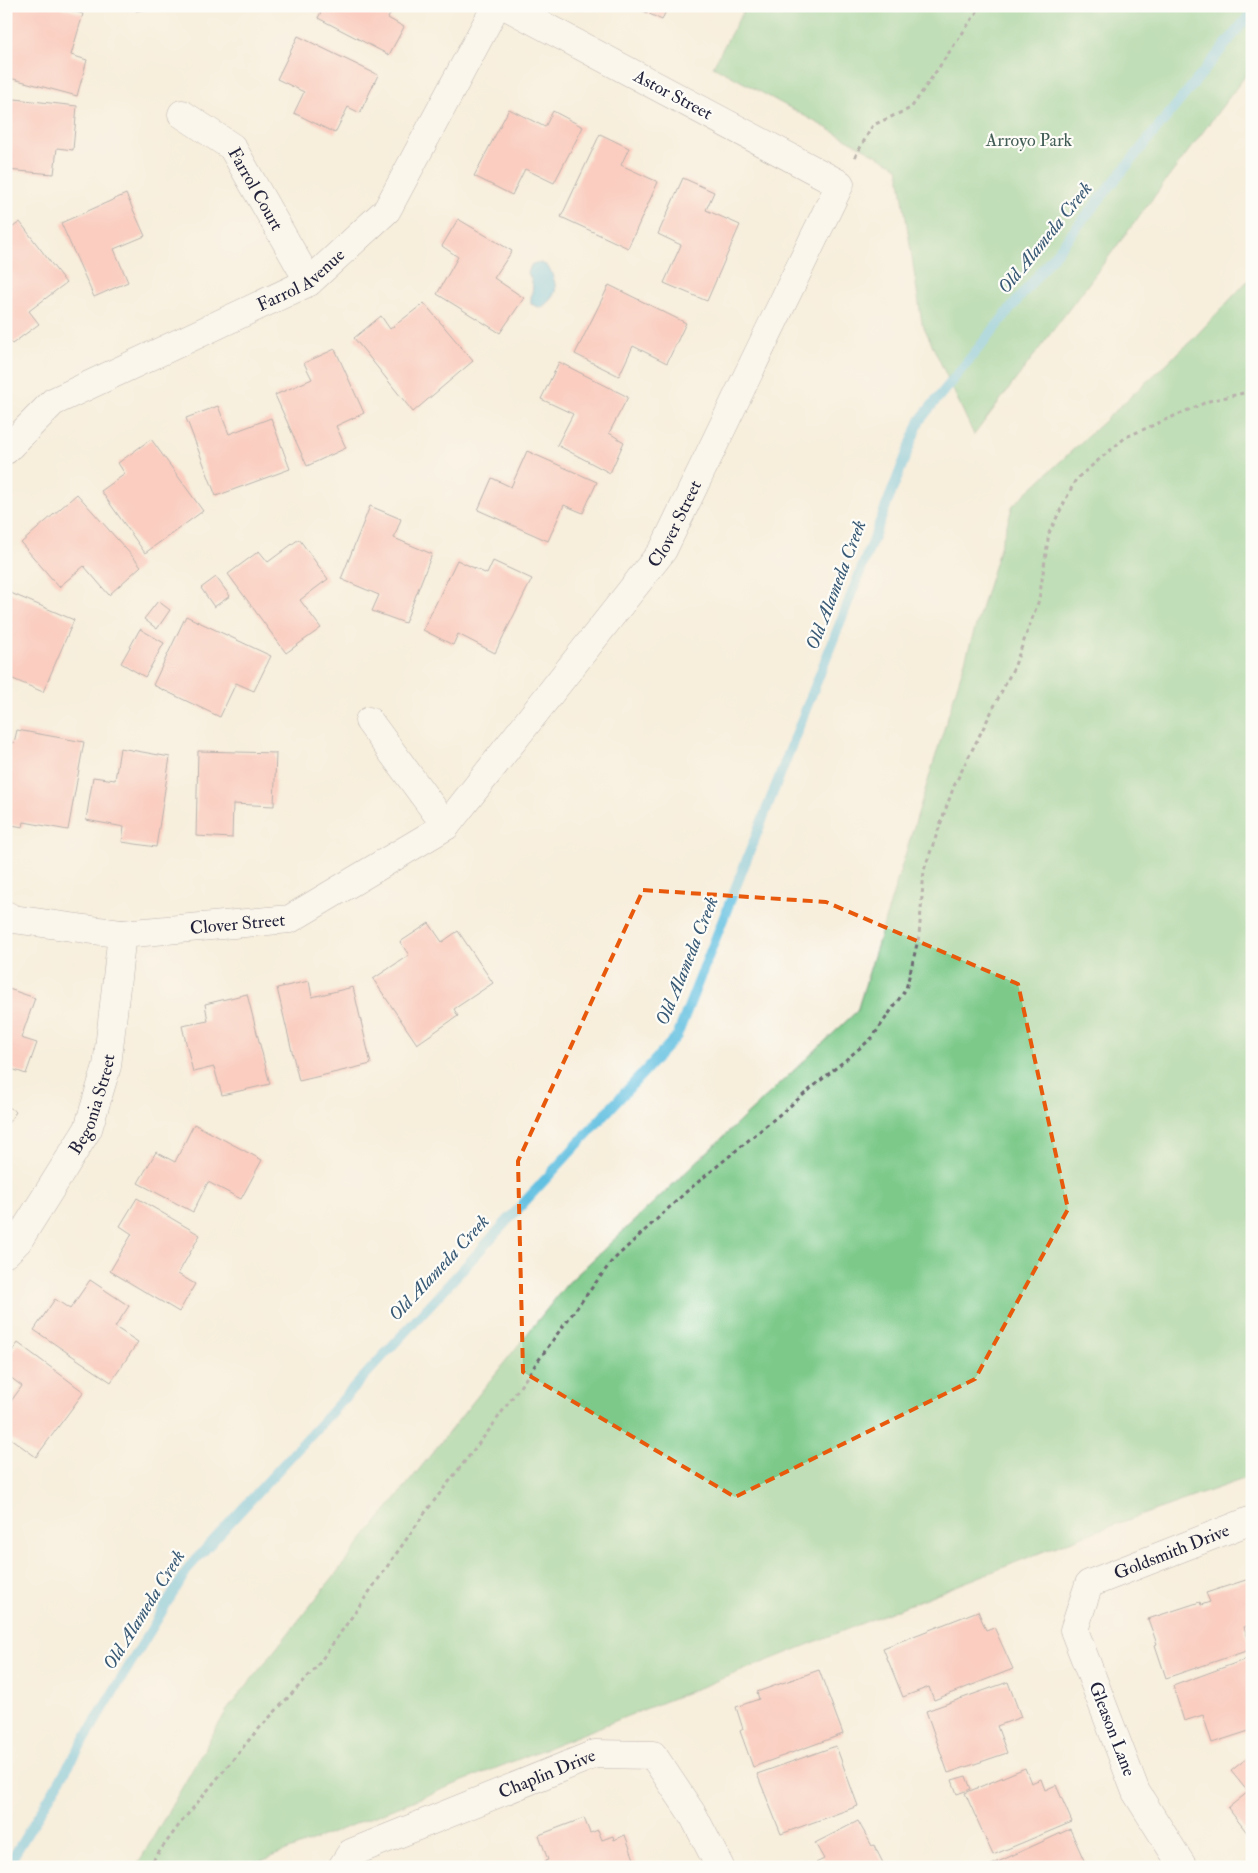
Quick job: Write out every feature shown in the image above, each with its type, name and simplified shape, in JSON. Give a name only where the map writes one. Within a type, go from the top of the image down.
[{"type":"street","name":"Farrol Avenue","points":[[6,450],[53,402],[309,282],[387,210],[496,6]]},
{"type":"street","name":"Astor Street","points":[[506,6],[840,184]]},
{"type":"street","name":"Farrol Court","points":[[182,114],[232,147],[309,282]]},
{"type":"street","name":"Clover Street","points":[[6,915],[13,919],[122,934],[290,919],[446,826],[663,550],[840,184]]},
{"type":"street","points":[[369,721],[446,826]]},
{"type":"street","name":"Begonia Street","points":[[6,1252],[18,1241],[88,1129],[107,1066],[122,934]]},
{"type":"street","name":"Goldsmith Drive","points":[[1089,1584],[1252,1520]]},
{"type":"street","name":"Gleason Lane","points":[[1089,1584],[1074,1630],[1136,1792],[1183,1867]]},
{"type":"street","name":"Chaplin Drive","points":[[346,1860],[595,1754],[653,1755],[693,1815],[720,1867]]},
{"type":"path","points":[[840,184],[873,125],[911,108],[981,6]]},
{"type":"path","points":[[148,1867],[179,1825],[254,1734],[315,1669],[428,1510],[490,1429],[612,1261],[686,1192],[872,1038],[906,989],[919,936],[924,870],[954,786],[1015,665],[1039,600],[1049,532],[1076,479],[1126,437],[1209,401],[1252,391]]},
{"type":"highlighted area","points":[[643,890],[826,902],[1018,984],[1068,1209],[975,1379],[735,1497],[523,1372],[518,1161]]},
{"type":"green space","name":"Arroyo Park","points":[[746,6],[1252,6],[1252,67],[974,435],[922,323],[898,167],[713,66]]},
{"type":"green space","points":[[1252,276],[1252,1476],[1080,1537],[246,1867],[136,1867],[227,1710],[567,1284],[857,1011],[1013,505],[1193,339]]},
{"type":"water","points":[[535,263],[548,267],[555,286],[553,297],[541,308],[531,304],[533,286],[528,273],[531,265]]},
{"type":"building","points":[[6,6],[56,6],[83,14],[71,55],[87,60],[77,96],[6,77]]},
{"type":"building","points":[[136,6],[161,6],[161,7],[136,11]]},
{"type":"building","points":[[324,6],[394,6],[388,18],[404,27],[389,55],[318,18]]},
{"type":"building","points":[[633,6],[668,6],[662,20]]},
{"type":"building","points":[[298,36],[378,75],[360,113],[348,107],[335,133],[294,113],[304,92],[277,79]]},
{"type":"building","points":[[6,98],[77,106],[73,150],[57,148],[54,174],[6,170]]},
{"type":"building","points":[[509,109],[545,127],[553,111],[583,127],[554,183],[525,169],[512,195],[474,176]]},
{"type":"building","points":[[600,134],[629,148],[621,165],[658,182],[628,248],[561,217]]},
{"type":"building","points":[[683,178],[714,192],[706,210],[740,225],[707,301],[664,283],[681,245],[658,234]]},
{"type":"building","points":[[126,194],[145,236],[114,249],[128,282],[94,297],[61,223]]},
{"type":"building","points":[[458,219],[512,251],[494,278],[524,298],[500,333],[437,294],[458,257],[442,246]]},
{"type":"building","points":[[20,222],[66,283],[29,311],[39,324],[12,344],[6,335],[6,232]]},
{"type":"building","points":[[609,285],[686,323],[667,363],[633,346],[619,376],[575,354]]},
{"type":"building","points":[[424,303],[473,361],[413,412],[354,338],[381,316],[390,329]]},
{"type":"building","points":[[335,349],[364,413],[336,426],[346,448],[307,466],[275,395],[312,379],[304,363]]},
{"type":"building","points":[[559,362],[628,397],[609,433],[624,442],[610,473],[557,445],[573,414],[541,399]]},
{"type":"building","points":[[218,406],[229,434],[271,418],[290,469],[216,496],[186,418]]},
{"type":"building","points":[[151,439],[203,511],[145,553],[101,491],[125,474],[118,463]]},
{"type":"building","points":[[527,451],[597,482],[583,513],[564,505],[548,541],[478,510],[492,478],[511,487]]},
{"type":"building","points":[[77,494],[141,566],[109,595],[84,566],[59,587],[21,543]]},
{"type":"building","points":[[370,506],[401,519],[394,538],[432,554],[405,623],[372,611],[379,595],[341,579]]},
{"type":"building","points":[[299,539],[328,579],[300,600],[321,628],[286,653],[228,574],[259,551],[268,562]]},
{"type":"building","points":[[457,560],[487,574],[493,561],[532,579],[495,653],[458,634],[453,645],[423,630]]},
{"type":"building","points":[[216,577],[230,596],[214,607],[201,588]]},
{"type":"building","points":[[6,591],[74,620],[43,692],[6,676],[6,651],[11,640],[6,638]]},
{"type":"building","points":[[158,601],[170,610],[157,629],[144,619]]},
{"type":"building","points":[[186,616],[271,656],[254,691],[236,683],[220,717],[153,685]]},
{"type":"building","points":[[140,629],[164,643],[145,677],[121,663]]},
{"type":"building","points":[[17,730],[84,742],[68,830],[24,822],[23,827],[6,824],[6,752],[8,741],[14,743]]},
{"type":"building","points":[[120,748],[170,757],[156,847],[122,842],[124,827],[86,820],[93,777],[115,780]]},
{"type":"building","points":[[198,751],[276,753],[274,806],[233,804],[232,838],[196,836]]},
{"type":"building","points":[[429,923],[442,942],[458,931],[493,983],[454,1009],[458,1016],[417,1044],[373,979],[409,955],[400,942]]},
{"type":"building","points":[[309,981],[312,997],[353,987],[371,1064],[299,1081],[277,988]]},
{"type":"building","points":[[6,988],[35,998],[21,1038],[37,1043],[26,1074],[6,1067]]},
{"type":"building","points":[[247,994],[270,1084],[222,1095],[214,1067],[193,1072],[182,1026],[208,1021],[205,1004]]},
{"type":"building","points":[[6,1105],[16,1112],[6,1126]]},
{"type":"building","points":[[194,1124],[262,1160],[241,1199],[208,1182],[193,1212],[138,1183],[156,1152],[175,1162]]},
{"type":"building","points":[[137,1198],[200,1235],[178,1274],[195,1284],[179,1312],[110,1271],[132,1234],[120,1226]]},
{"type":"building","points":[[90,1280],[129,1306],[115,1327],[138,1342],[111,1382],[34,1330],[55,1299],[70,1309]]},
{"type":"building","points":[[18,1343],[84,1392],[36,1457],[6,1435],[6,1408],[22,1386],[6,1374],[6,1359]]},
{"type":"building","points":[[1249,1579],[1252,1586],[1252,1624],[1244,1627],[1252,1649],[1166,1678],[1148,1619],[1200,1602],[1201,1605],[1210,1602],[1206,1593]]},
{"type":"building","points":[[978,1611],[986,1630],[994,1627],[1013,1669],[934,1700],[929,1687],[903,1697],[883,1648]]},
{"type":"building","points":[[1252,1657],[1252,1730],[1212,1743],[1203,1715],[1184,1721],[1173,1686]]},
{"type":"building","points":[[819,1670],[843,1734],[753,1767],[740,1731],[743,1729],[736,1707],[759,1699],[757,1692]]},
{"type":"building","points":[[1008,1682],[1021,1717],[997,1726],[1007,1753],[948,1773],[926,1711]]},
{"type":"building","points":[[836,1746],[858,1806],[781,1834],[757,1774]]},
{"type":"building","points":[[1252,1754],[1252,1839],[1228,1808],[1248,1792],[1231,1771]]},
{"type":"building","points":[[1025,1768],[1031,1783],[1041,1779],[1045,1790],[1056,1785],[1072,1822],[993,1855],[965,1793]]},
{"type":"building","points":[[966,1776],[971,1789],[957,1794],[952,1780]]},
{"type":"building","points":[[584,1818],[590,1833],[598,1830],[602,1840],[613,1836],[614,1840],[625,1835],[637,1867],[547,1867],[545,1861],[548,1860],[539,1835]]},
{"type":"building","points":[[858,1821],[872,1846],[874,1845],[885,1867],[818,1867],[816,1863],[824,1859],[815,1843]]},
{"type":"building","points":[[1070,1829],[1087,1867],[987,1867]]},
{"type":"waterway","name":"Old Alameda Creek","points":[[7,1867],[189,1567],[677,1036],[920,420],[1252,12]]}]
